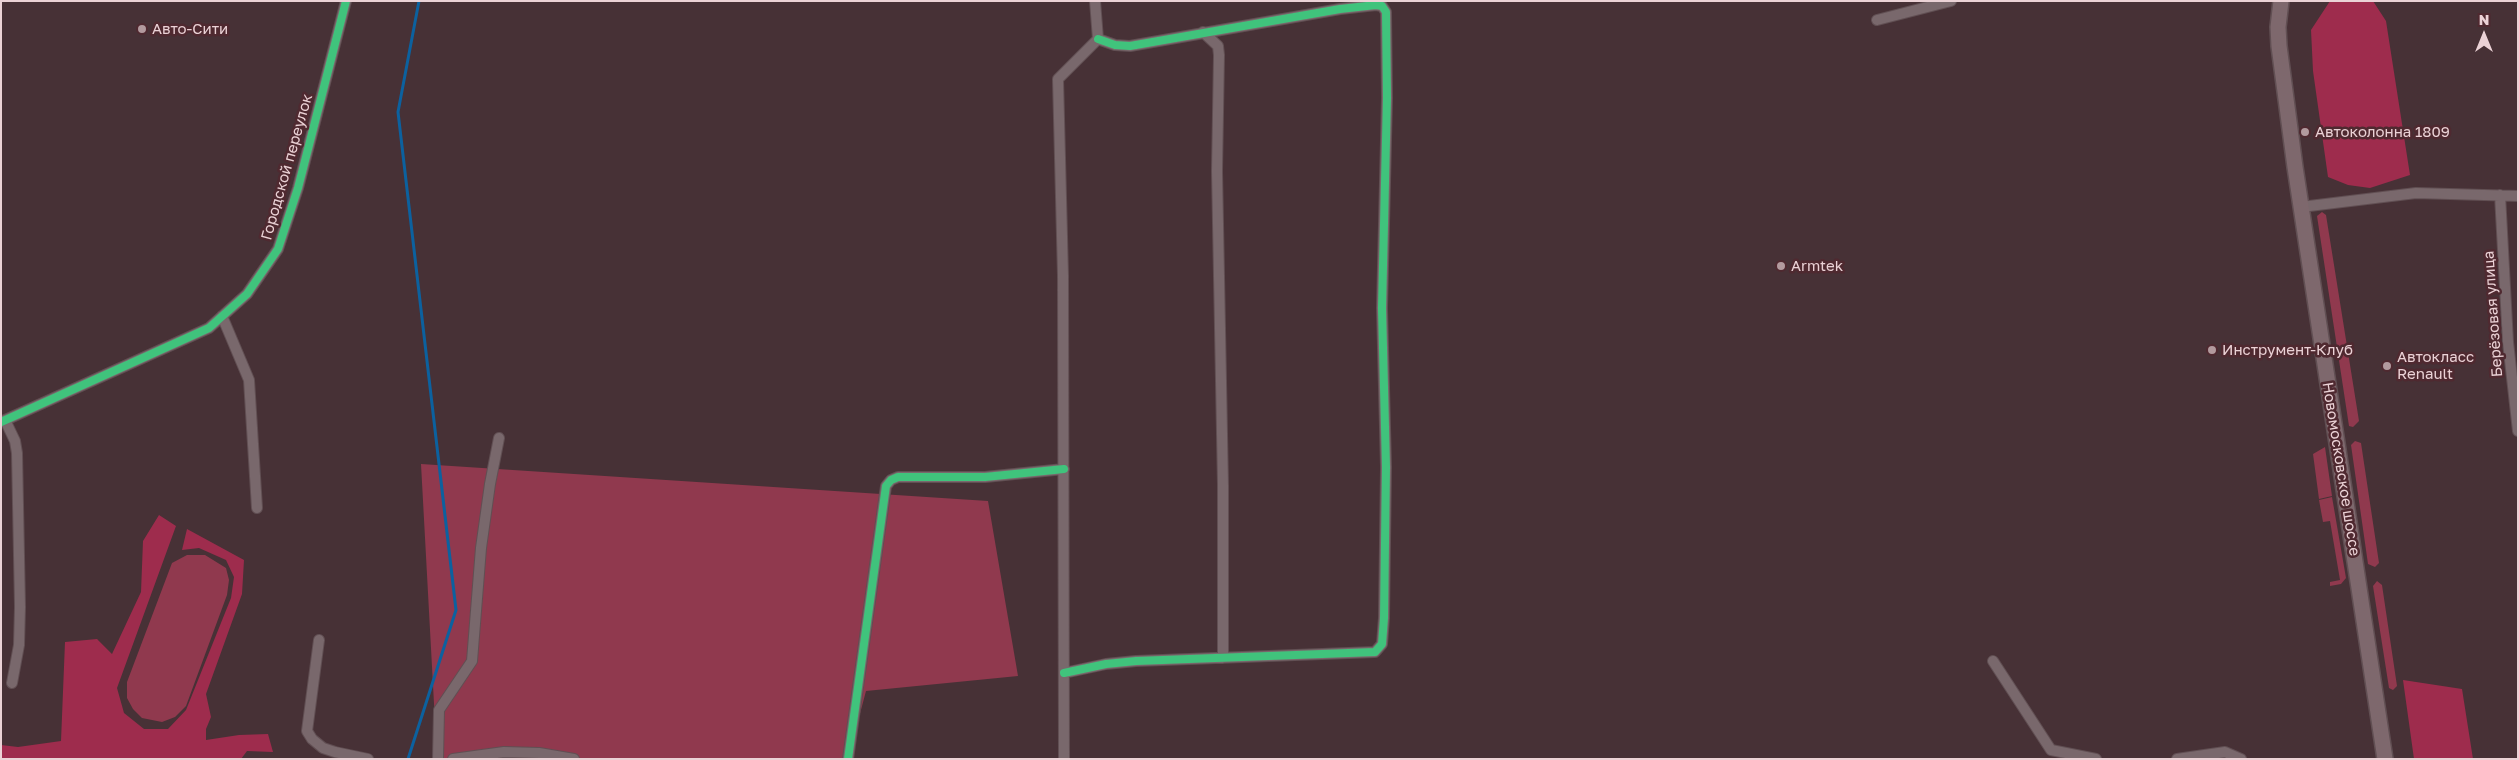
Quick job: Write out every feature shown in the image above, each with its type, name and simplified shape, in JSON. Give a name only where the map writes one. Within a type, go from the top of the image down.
[{"type":"main road","name":"Новомосковское шоссе","points":[[2280,1],[2279,46],[2382,759]]},
{"type":"street","name":"Городской переулок","points":[[3,421],[209,328],[247,294],[278,249],[298,188],[346,1]]},
{"type":"street","points":[[1064,759],[1063,276],[1058,79],[1098,39],[1095,1]]},
{"type":"street","points":[[1877,20],[1952,1]]},
{"type":"street","points":[[1064,673],[1106,664],[1375,652],[1382,644],[1383,638],[1386,467],[1382,299],[1387,98],[1386,12],[1382,6],[1376,5],[1203,32],[1130,46],[1115,45],[1098,39]]},
{"type":"street","points":[[1203,32],[1218,46],[1219,55],[1217,190],[1223,486],[1223,658]]},
{"type":"street","points":[[2301,207],[2406,194],[2518,196]]},
{"type":"street","name":"Берёзовая улица","points":[[2500,195],[2508,342],[2518,431]]},
{"type":"street","points":[[222,316],[249,380],[258,508]]},
{"type":"street","points":[[3,421],[15,441],[17,453],[20,614],[19,645],[12,683]]},
{"type":"street","points":[[438,759],[439,710],[472,661],[481,548],[490,484],[500,438]]},
{"type":"street","points":[[848,759],[886,486],[891,480],[898,477],[985,477],[1064,470]]},
{"type":"street","points":[[319,640],[307,731],[312,739],[323,748],[368,759]]},
{"type":"street","points":[[1992,661],[2051,750],[2096,759]]},
{"type":"street","points":[[453,759],[504,752],[539,753],[574,759]]},
{"type":"street","points":[[2176,759],[2225,752],[2241,759]]},
{"type":"shaded area","points":[[2330,1],[2373,1],[2386,21],[2410,175],[2370,188],[2348,185],[2328,177],[2313,71],[2311,30]]},
{"type":"shaded area","points":[[2322,212],[2326,215],[2359,421],[2353,427],[2349,426],[2317,216]]},
{"type":"shaded area","points":[[2355,441],[2361,443],[2379,563],[2375,567],[2368,564],[2351,445]]},
{"type":"shaded area","points":[[2325,447],[2332,496],[2319,499],[2313,454]]},
{"type":"shaded area","points":[[421,464],[988,501],[1018,676],[866,691],[848,759],[437,759]]},
{"type":"shaded area","points":[[2332,497],[2346,578],[2341,584],[2330,586],[2330,582],[2340,580],[2330,521],[2323,522],[2319,500]]},
{"type":"shaded area","points":[[159,515],[176,526],[117,688],[124,713],[144,729],[168,729],[186,710],[231,598],[234,577],[226,560],[199,548],[182,550],[187,529],[244,560],[242,594],[206,694],[211,717],[206,729],[206,740],[239,735],[268,734],[273,752],[247,751],[241,759],[1,759],[1,745],[18,747],[61,741],[65,642],[97,639],[112,654],[141,592],[143,541]]},
{"type":"shaded area","points":[[187,555],[205,555],[226,568],[229,580],[227,595],[186,706],[175,717],[162,722],[142,718],[133,709],[127,698],[127,682],[172,563]]},
{"type":"shaded area","points":[[2377,581],[2382,585],[2397,686],[2393,690],[2389,688],[2373,586]]},
{"type":"shaded area","points":[[2403,680],[2462,689],[2473,759],[2414,759]]},
{"type":"waterway","points":[[408,759],[456,610],[398,112],[419,1]]},
{"type":"cycle path","points":[[1,422],[209,328],[247,294],[278,249],[298,188],[346,1]]},
{"type":"cycle path","points":[[1064,673],[1106,664],[1136,661],[1375,652],[1382,644],[1384,618],[1386,467],[1382,308],[1387,98],[1386,12],[1382,6],[1376,5],[1340,9],[1130,46],[1115,45],[1098,39]]},
{"type":"cycle path","points":[[848,759],[886,486],[891,480],[898,477],[985,477],[1064,469]]},
{"type":"place","name":"Авто-Сити","points":[[142,29]]},
{"type":"place","name":"Автоколонна 1809","points":[[2305,132]]},
{"type":"place","name":"Armtek","points":[[1781,266]]},
{"type":"place","name":"Инструмент-Клуб","points":[[2212,350]]},
{"type":"place","name":"Автокласс Renault","points":[[2387,366]]}]
